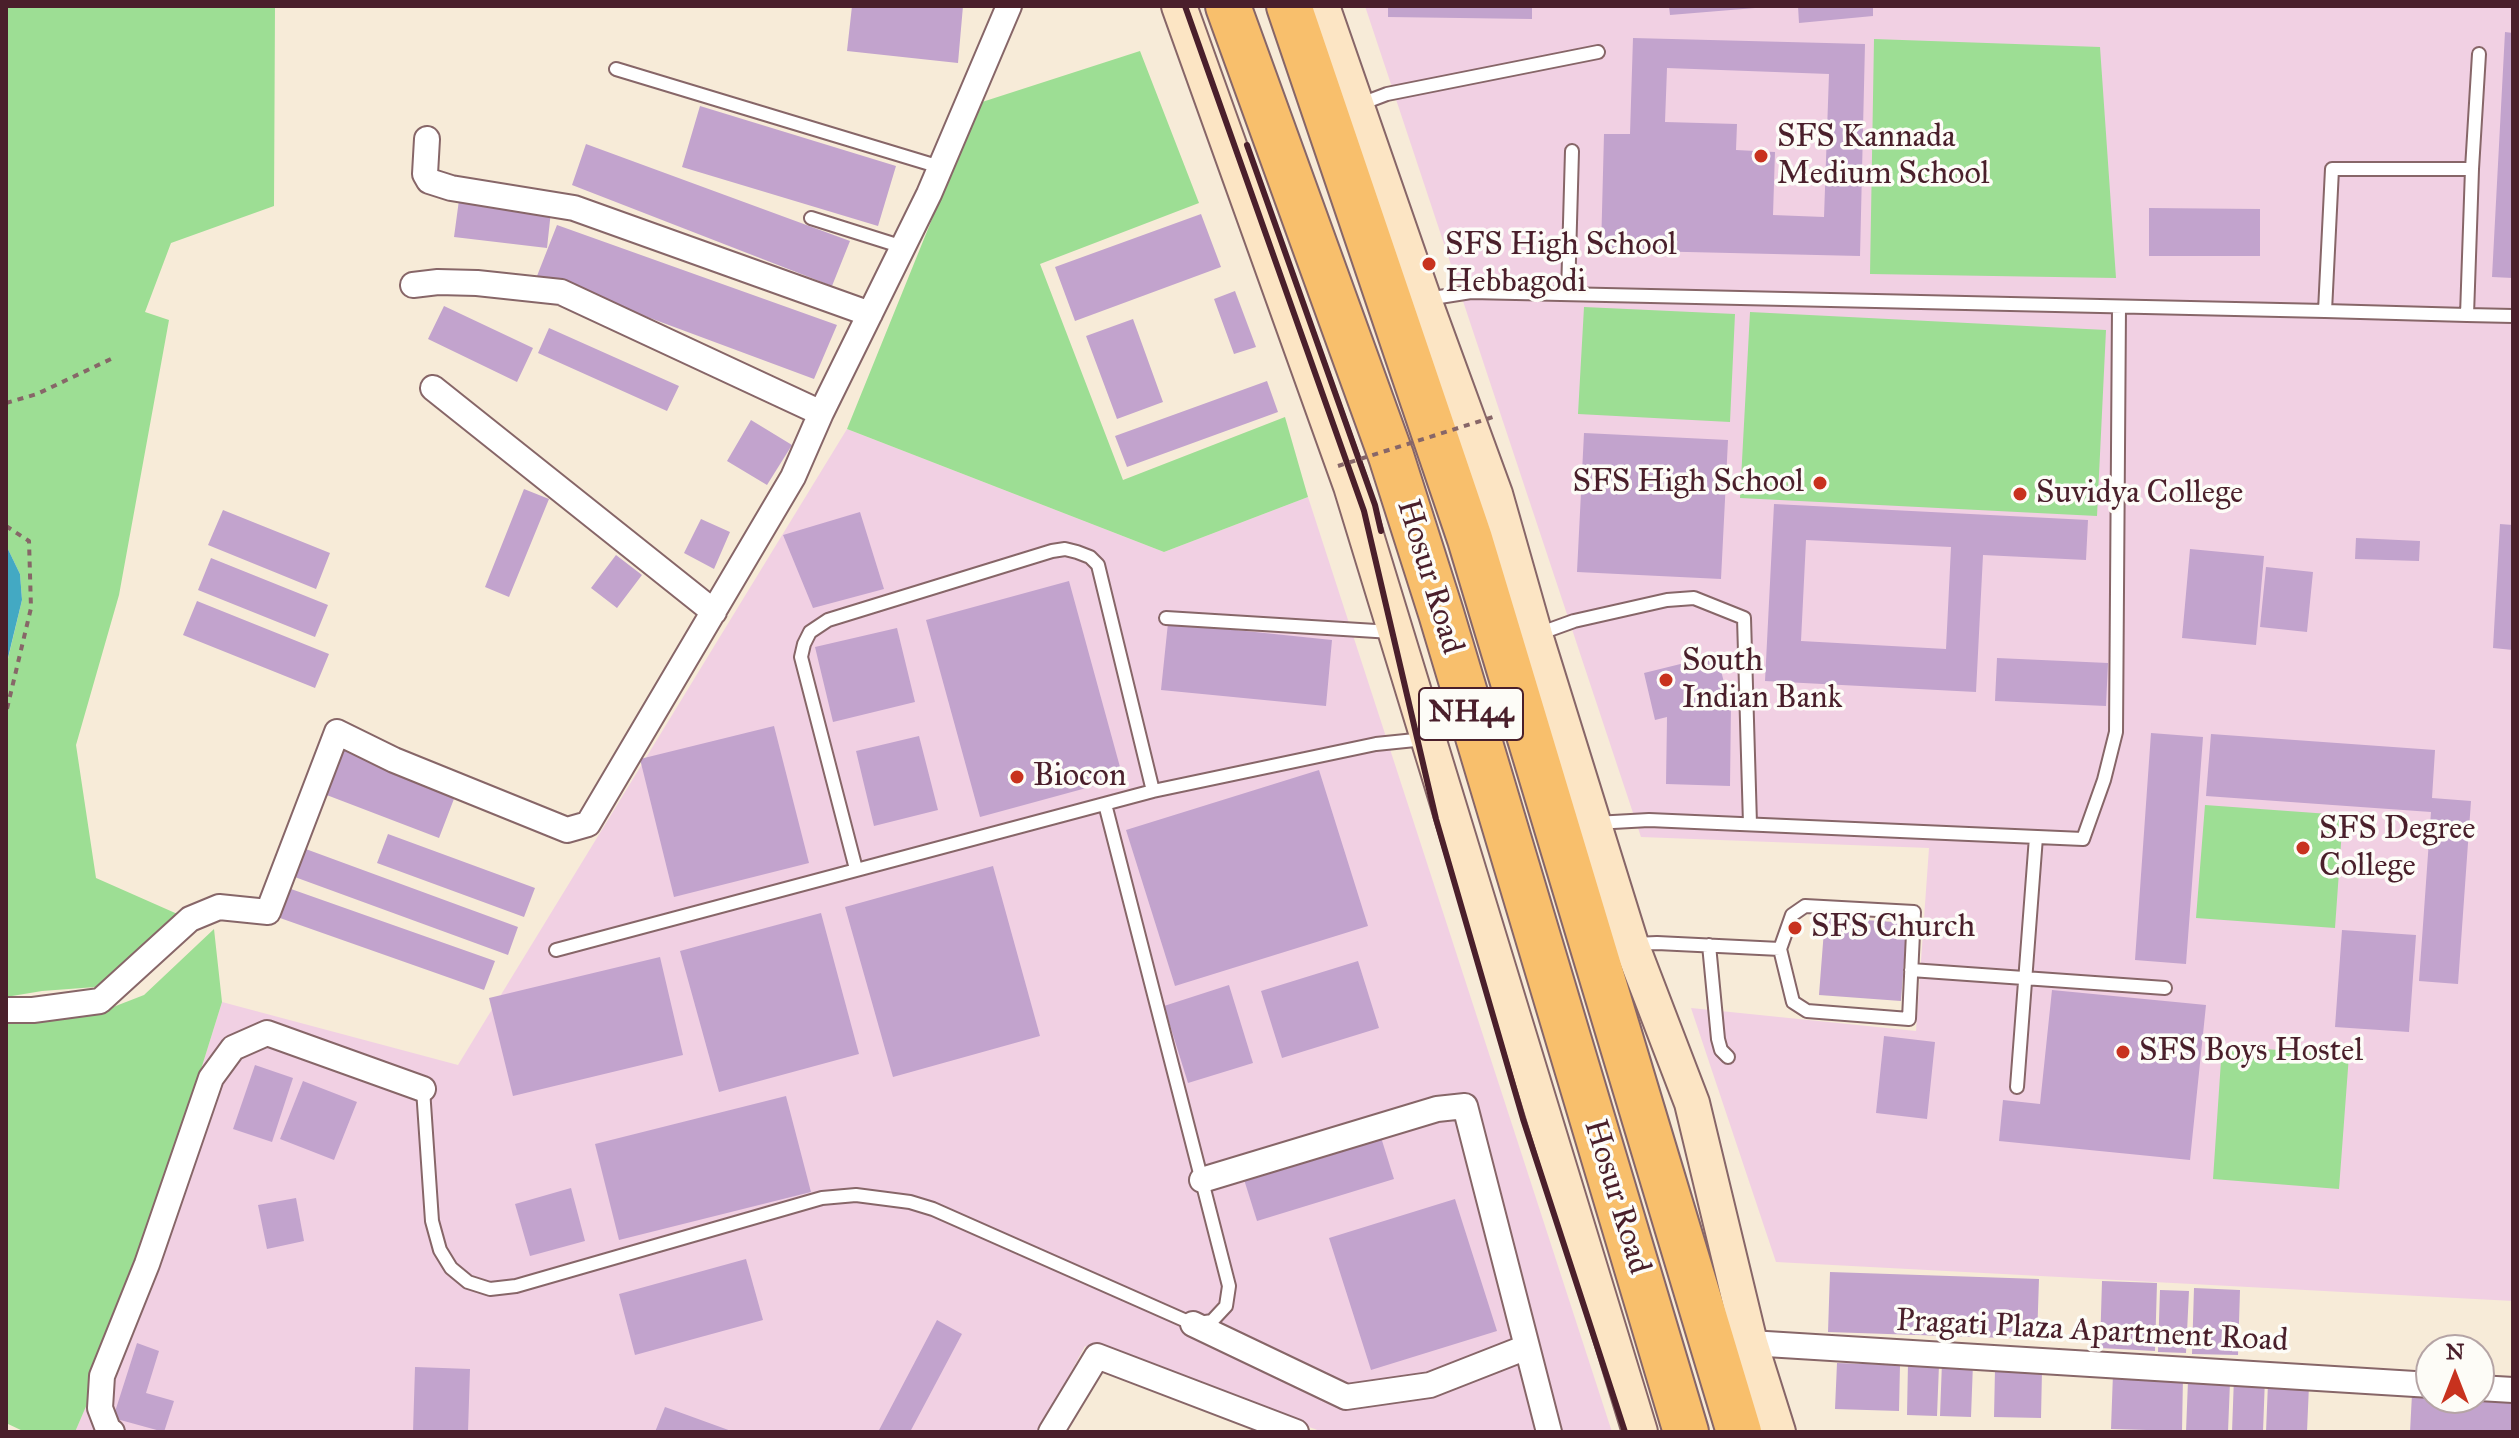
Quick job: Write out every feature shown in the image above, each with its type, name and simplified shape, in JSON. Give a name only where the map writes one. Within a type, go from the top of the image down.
[{"type":"highway","name":"Hosur Road","points":[[1228,6],[1400,485],[1455,658],[1686,1432]]},
{"type":"highway","name":"Hosur Road","points":[[1289,6],[1470,539],[1739,1432]]},
{"type":"street","points":[[6,1010],[33,1010],[100,1001],[190,919],[219,907],[268,912],[337,732],[394,760],[567,830],[588,824],[793,477],[940,167],[1009,6]]},
{"type":"street","points":[[1179,6],[1351,486],[1640,1432]]},
{"type":"street","points":[[1322,6],[1495,494],[1535,635],[1631,944],[1692,1103],[1750,1343],[1778,1432]]},
{"type":"street","points":[[427,139],[425,174],[429,181],[451,188],[574,208],[870,314]]},
{"type":"street","points":[[413,285],[477,283],[561,292],[821,413]]},
{"type":"street","points":[[433,388],[714,612]]},
{"type":"street","points":[[112,1432],[100,1408],[102,1376],[147,1264],[211,1078],[233,1048],[267,1033],[423,1089]]},
{"type":"street","points":[[1202,1180],[1437,1109],[1465,1106],[1549,1432]]},
{"type":"street","points":[[1193,1324],[1346,1397],[1430,1385],[1527,1347]]},
{"type":"street","name":"Pragati Plaza Apartment Road","points":[[1750,1343],[2415,1384]]},
{"type":"street","points":[[1051,1432],[1097,1356],[1296,1432]]},
{"type":"lane","points":[[1358,105],[1387,94],[1598,52]]},
{"type":"lane","points":[[2467,315],[2479,54]]},
{"type":"lane","points":[[616,69],[940,167]]},
{"type":"lane","points":[[1568,294],[1572,151]]},
{"type":"lane","points":[[2325,311],[2332,169],[2472,169]]},
{"type":"lane","points":[[811,218],[903,247]]},
{"type":"lane","points":[[1424,300],[1471,292],[2513,316]]},
{"type":"lane","points":[[1592,823],[1649,820],[2083,839],[2104,780],[2116,732],[2119,307]]},
{"type":"lane","points":[[856,869],[801,657],[810,632],[828,620],[1052,551],[1065,549],[1077,552],[1090,557],[1098,565],[1153,791]]},
{"type":"lane","points":[[1535,635],[1574,621],[1667,600],[1694,598],[1744,618],[1750,824]]},
{"type":"lane","points":[[1166,618],[1396,632]]},
{"type":"lane","points":[[556,950],[1153,791],[1376,744],[1428,739]]},
{"type":"lane","points":[[423,1089],[432,1221],[440,1250],[451,1268],[468,1282],[490,1289],[516,1286],[822,1198],[856,1195],[910,1202],[933,1209],[1193,1324],[1212,1321],[1226,1306],[1229,1286],[1105,804]]},
{"type":"lane","points":[[2017,1087],[2036,837]]},
{"type":"lane","points":[[1805,906],[1914,912],[1909,1019],[1807,1011],[1793,1002],[1780,949],[1792,915],[1805,906]]},
{"type":"lane","points":[[1631,944],[1780,949]]},
{"type":"lane","points":[[1709,945],[1718,1039],[1721,1050],[1728,1057]]},
{"type":"lane","points":[[1911,970],[2165,988]]},
{"type":"path","points":[[6,403],[37,394],[113,358]]},
{"type":"path","points":[[1338,466],[1493,417]]},
{"type":"path","points":[[6,526],[29,541],[31,608],[6,713]]},
{"type":"shaded area","name":"Suvidya College","points":[[1365,6],[2513,6],[2513,1301],[1776,1262],[1691,1008],[1916,1031],[1929,848],[1641,837]]},
{"type":"shaded area","name":"Biocon","points":[[847,429],[1164,552],[1308,497],[1612,1432],[1323,1432],[1085,1346],[1039,1432],[75,1432],[122,1323],[222,1002],[458,1065]]},
{"type":"green space","points":[[6,6],[275,6],[274,206],[171,243],[145,312],[169,320],[119,595],[76,745],[96,878],[182,916],[109,986],[6,997],[6,667],[22,600],[20,574],[6,545]]},
{"type":"green space","points":[[1874,39],[2100,47],[2116,278],[1870,274]]},
{"type":"green space","points":[[1140,51],[1199,203],[1040,264],[1123,480],[1285,417],[1308,497],[1164,552],[847,429],[979,103]]},
{"type":"green space","points":[[1584,307],[1735,314],[1730,422],[1578,414]]},
{"type":"green space","points":[[1750,312],[2106,330],[2097,516],[1740,498]]},
{"type":"green space","points":[[2205,805],[2343,815],[2335,928],[2196,918]]},
{"type":"green space","points":[[214,929],[222,1002],[122,1323],[75,1432],[25,1432],[6,1423],[6,1018],[90,1016],[144,995]]},
{"type":"green space","points":[[2222,1046],[2349,1055],[2339,1189],[2213,1179]]},
{"type":"water","points":[[6,545],[20,574],[22,600],[6,666]]},
{"type":"building","points":[[852,6],[963,6],[958,63],[847,51]]},
{"type":"building","points":[[1388,6],[1532,6],[1532,19],[1388,17]]},
{"type":"building","points":[[1669,6],[1755,6],[1755,8],[1670,15]]},
{"type":"building","points":[[1798,6],[1873,6],[1873,16],[1799,23]]},
{"type":"building","points":[[2505,32],[2513,33],[2513,278],[2492,277]]},
{"type":"building","points":[[1633,38],[1865,44],[1860,256],[1601,250],[1604,134],[1630,134]],"holes":[[[1667,68],[1829,74],[1824,217],[1773,215],[1775,152],[1736,150],[1737,124],[1665,122]]]},
{"type":"building","points":[[700,106],[896,166],[878,226],[682,167]]},
{"type":"building","points":[[586,144],[850,241],[832,286],[572,185]]},
{"type":"building","points":[[459,200],[551,211],[547,248],[454,237]]},
{"type":"building","points":[[2149,208],[2260,209],[2260,256],[2149,256]]},
{"type":"building","points":[[1201,214],[1221,267],[1075,321],[1055,267]]},
{"type":"building","points":[[557,225],[837,325],[814,379],[537,276]]},
{"type":"building","points":[[1235,291],[1256,347],[1234,354],[1214,299]]},
{"type":"building","points":[[444,306],[533,348],[517,382],[428,339]]},
{"type":"building","points":[[1133,319],[1163,402],[1117,419],[1086,336]]},
{"type":"building","points":[[549,328],[679,386],[667,411],[538,353]]},
{"type":"building","points":[[1267,381],[1278,412],[1127,467],[1115,436]]},
{"type":"building","points":[[751,420],[792,445],[767,485],[727,461]]},
{"type":"building","points":[[1584,433],[1728,440],[1721,579],[1577,572]]},
{"type":"building","points":[[524,489],[549,499],[509,597],[485,587]]},
{"type":"building","points":[[1774,504],[2088,520],[2086,560],[1983,555],[1976,692],[1765,681]],"holes":[[[1806,540],[1951,547],[1946,649],[1801,641]]]},
{"type":"building","points":[[223,510],[330,553],[316,589],[208,545]]},
{"type":"building","points":[[860,512],[884,589],[813,608],[783,535]]},
{"type":"building","points":[[701,519],[730,532],[714,569],[684,553]]},
{"type":"building","points":[[2500,524],[2513,525],[2513,650],[2493,648]]},
{"type":"building","points":[[2356,538],[2420,541],[2419,561],[2355,559]]},
{"type":"building","points":[[2190,549],[2264,556],[2256,645],[2182,638]]},
{"type":"building","points":[[616,555],[642,575],[617,608],[591,588]]},
{"type":"building","points":[[211,558],[328,605],[315,637],[198,590]]},
{"type":"building","points":[[2266,567],[2313,572],[2307,632],[2260,627]]},
{"type":"building","points":[[1069,581],[1123,778],[980,817],[926,620]]},
{"type":"building","points":[[197,601],[329,654],[315,688],[183,635]]},
{"type":"building","points":[[1168,623],[1332,640],[1326,706],[1161,690]]},
{"type":"building","points":[[897,628],[915,702],[833,722],[815,647]]},
{"type":"building","points":[[1717,655],[1729,702],[1720,705],[1731,703],[1730,786],[1666,784],[1667,717],[1655,720],[1644,673]]},
{"type":"building","points":[[1997,658],[2108,663],[2106,706],[1995,701]]},
{"type":"building","points":[[774,726],[809,863],[674,897],[640,759]]},
{"type":"building","points":[[2151,733],[2203,737],[2186,964],[2135,960]]},
{"type":"building","points":[[2211,734],[2435,750],[2432,798],[2471,801],[2458,984],[2419,981],[2431,812],[2206,796]]},
{"type":"building","points":[[919,736],[938,810],[874,826],[856,751]]},
{"type":"building","points":[[341,748],[457,791],[439,838],[324,794]]},
{"type":"building","points":[[1319,770],[1368,926],[1175,986],[1126,830]]},
{"type":"building","points":[[388,834],[535,888],[524,917],[377,863]]},
{"type":"building","points":[[303,848],[518,927],[508,955],[292,876]]},
{"type":"building","points":[[993,866],[1040,1036],[893,1077],[845,907]]},
{"type":"building","points":[[291,889],[495,961],[484,990],[280,918]]},
{"type":"building","points":[[821,913],[859,1054],[719,1092],[680,951]]},
{"type":"building","points":[[1825,917],[1907,923],[1901,1001],[1819,995]]},
{"type":"building","points":[[2342,930],[2416,935],[2409,1032],[2335,1027]]},
{"type":"building","points":[[660,957],[683,1055],[513,1096],[489,998]]},
{"type":"building","points":[[1358,961],[1379,1028],[1282,1058],[1261,991]]},
{"type":"building","points":[[1229,985],[1253,1063],[1188,1083],[1164,1006]]},
{"type":"building","name":"SFS Boys Hostel","points":[[2052,990],[2206,1005],[2190,1160],[1999,1141],[2003,1100],[2040,1104]]},
{"type":"building","points":[[1884,1036],[1935,1042],[1927,1119],[1876,1113]]},
{"type":"building","points":[[255,1065],[293,1078],[272,1142],[233,1129]]},
{"type":"building","points":[[303,1081],[357,1102],[334,1160],[280,1139]]},
{"type":"building","points":[[786,1096],[811,1192],[619,1240],[595,1144]]},
{"type":"building","points":[[1379,1131],[1394,1179],[1257,1221],[1242,1173]]},
{"type":"building","points":[[571,1188],[585,1241],[530,1256],[515,1204]]},
{"type":"building","points":[[296,1198],[304,1241],[267,1249],[258,1205]]},
{"type":"building","points":[[1455,1199],[1497,1331],[1371,1370],[1329,1238]]},
{"type":"building","points":[[746,1259],[763,1320],[635,1355],[619,1294]]},
{"type":"building","points":[[1830,1272],[2039,1279],[2037,1339],[1828,1332]]},
{"type":"building","points":[[2102,1281],[2157,1283],[2155,1351],[2100,1348]]},
{"type":"building","points":[[2194,1288],[2240,1290],[2238,1355],[2192,1354]]},
{"type":"building","points":[[2160,1290],[2189,1291],[2186,1353],[2158,1352]]},
{"type":"building","points":[[937,1320],[962,1334],[910,1432],[878,1432]]},
{"type":"building","points":[[137,1343],[159,1351],[146,1393],[174,1401],[164,1432],[113,1418]]},
{"type":"building","points":[[1942,1362],[1973,1363],[1971,1417],[1940,1416]]},
{"type":"building","points":[[1837,1363],[1900,1365],[1899,1411],[1835,1409]]},
{"type":"building","points":[[1908,1363],[1939,1365],[1937,1416],[1907,1415]]},
{"type":"building","points":[[415,1367],[470,1369],[468,1432],[413,1432]]},
{"type":"building","points":[[1995,1369],[2042,1370],[2041,1418],[1994,1417]]},
{"type":"building","points":[[2113,1373],[2183,1376],[2182,1431],[2111,1429]]},
{"type":"building","points":[[2234,1377],[2265,1378],[2263,1432],[2232,1432]]},
{"type":"building","points":[[2188,1381],[2230,1382],[2228,1432],[2186,1432]]},
{"type":"building","points":[[2268,1383],[2309,1385],[2307,1432],[2266,1432]]},
{"type":"building","points":[[2412,1394],[2415,1394],[2415,1414],[2495,1414],[2495,1400],[2513,1401],[2513,1432],[2410,1432]]},
{"type":"building","points":[[665,1407],[734,1432],[655,1432]]},
{"type":"railway","points":[[1185,6],[1364,511],[1436,819],[1523,1119],[1625,1432]]},
{"type":"railway","points":[[1247,145],[1375,505],[1381,531]]},
{"type":"place","name":"SFS Kannada Medium School","points":[[1761,156]]},
{"type":"place","name":"SFS High School Hebbagodi","points":[[1429,264]]},
{"type":"place","name":"SFS High School","points":[[1820,483]]},
{"type":"place","name":"Suvidya College","points":[[2020,494]]},
{"type":"place","name":"South Indian Bank","points":[[1666,680]]},
{"type":"place","name":"Biocon","points":[[1017,777]]},
{"type":"place","name":"SFS Degree College","points":[[2303,848]]},
{"type":"place","name":"SFS Church","points":[[1795,928]]},
{"type":"place","name":"SFS Boys Hostel","points":[[2123,1052]]}]
